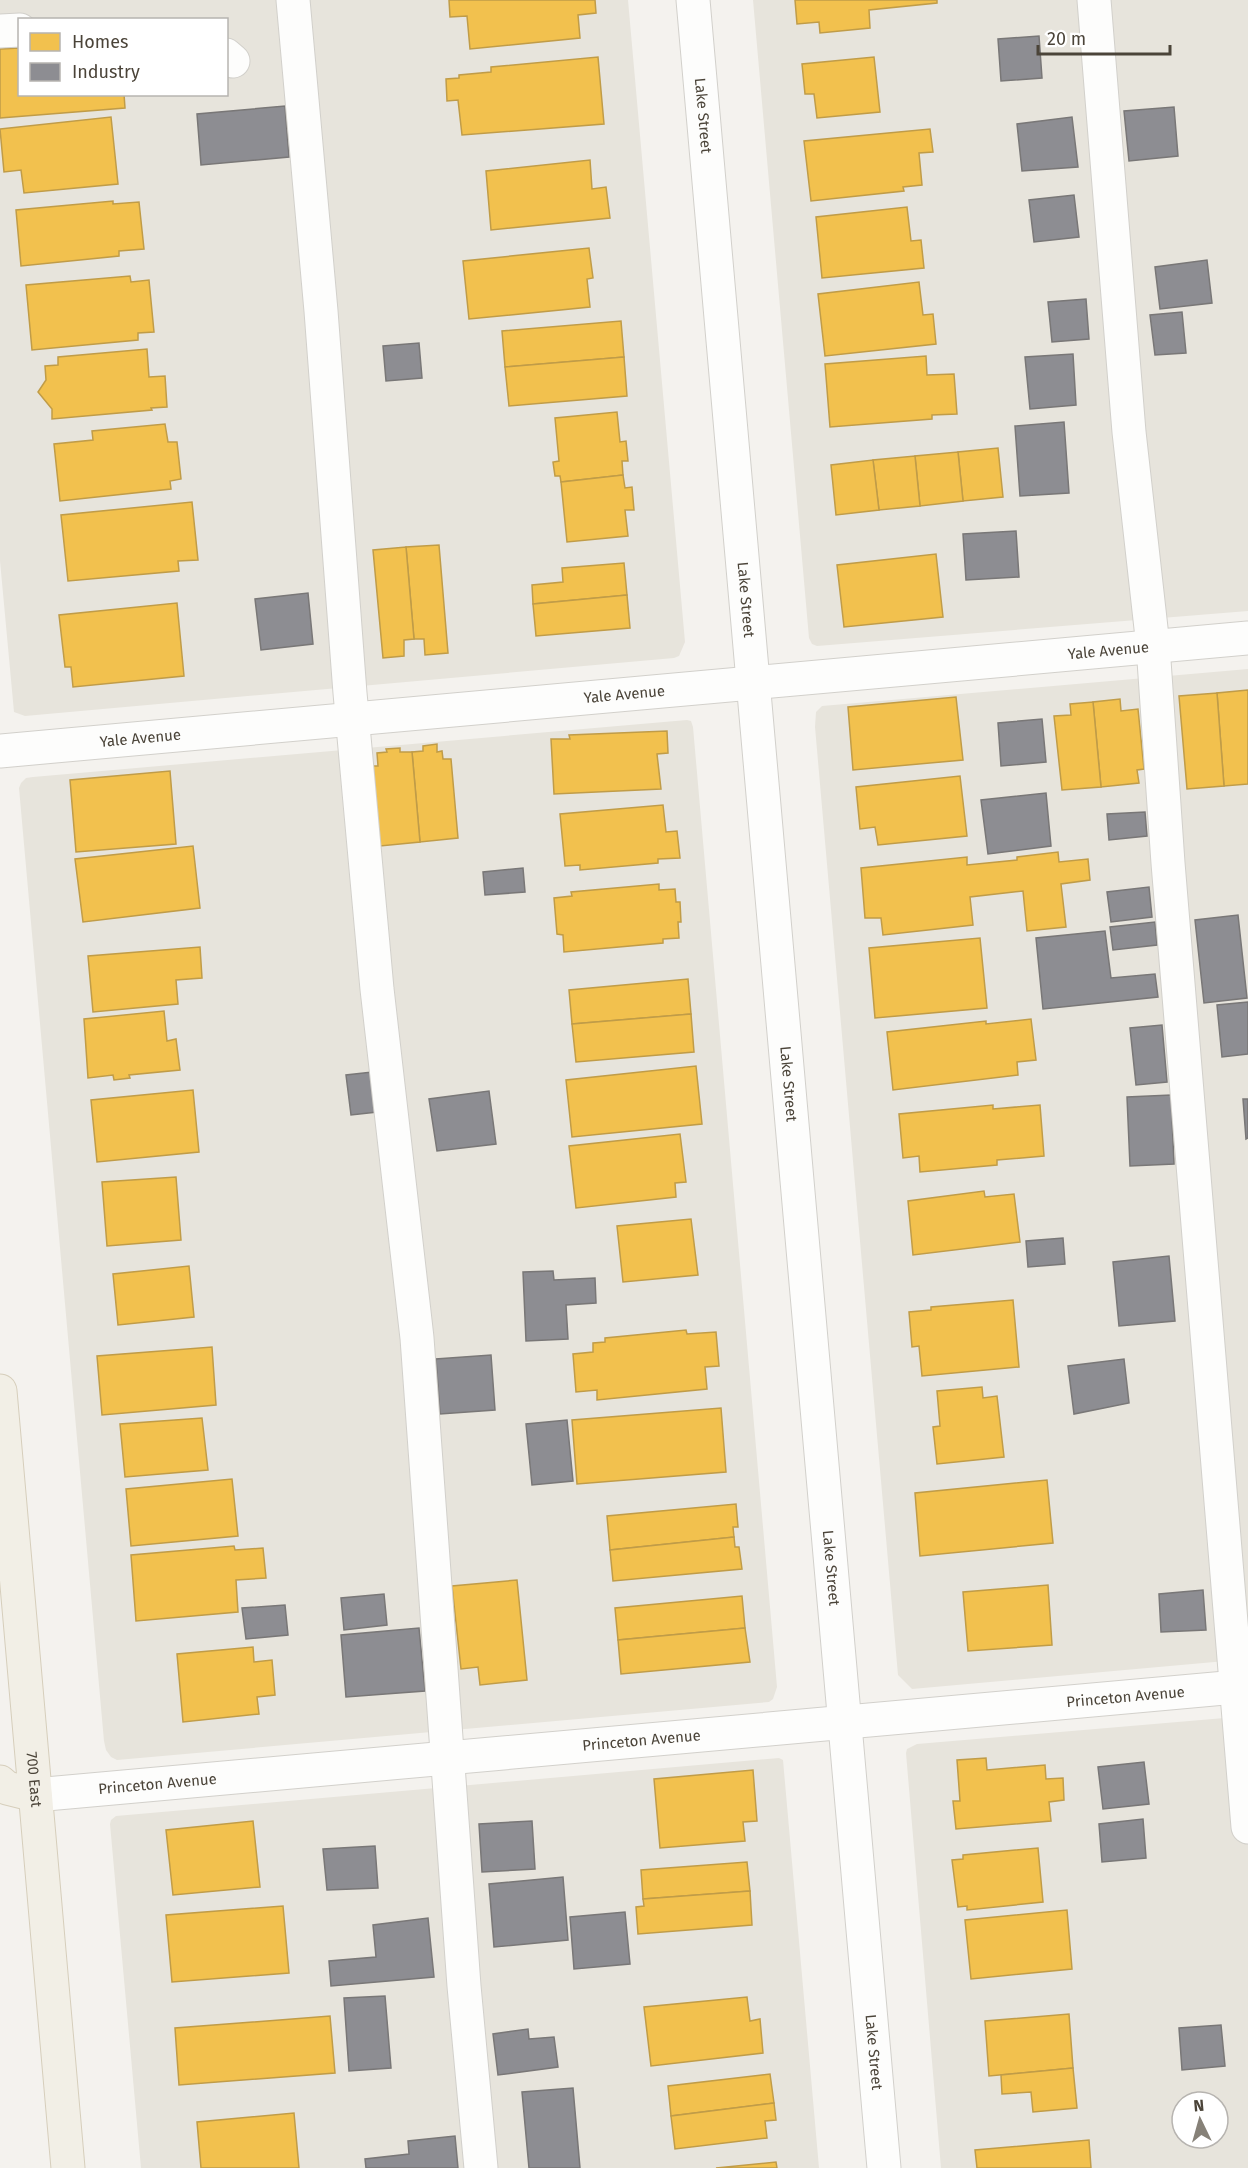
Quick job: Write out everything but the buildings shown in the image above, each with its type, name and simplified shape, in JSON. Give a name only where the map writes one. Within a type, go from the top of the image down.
[{"type":"main road","name":"700 East","points":[[0,1391],[68,2168]]},
{"type":"main road","points":[[0,1782],[7,1788],[35,1795]]},
{"type":"street","points":[[293,0],[321,311],[352,719],[377,989],[417,1338],[464,1986],[481,2168]]},
{"type":"street","name":"Lake Street","points":[[693,0],[884,2168]]},
{"type":"street","points":[[1094,0],[1129,432],[1153,646],[1170,886],[1242,1686],[1248,1827]]},
{"type":"street","points":[[0,32],[18,30]]},
{"type":"street","name":"Yale Avenue","points":[[0,751],[1248,638]]},
{"type":"street","name":"Princeton Avenue","points":[[35,1795],[1242,1686]]},
{"type":"shaded area","points":[[0,0],[628,0],[685,642],[679,656],[25,716],[14,712],[0,561]]},
{"type":"shaded area","points":[[753,0],[1248,0],[1248,611],[817,646],[812,644],[809,638]]},
{"type":"shaded area","points":[[1248,669],[1248,1659],[912,1689],[898,1675],[815,727],[816,712],[822,706]]},
{"type":"shaded area","points":[[691,721],[693,727],[777,1687],[773,1699],[769,1702],[117,1760],[111,1757],[104,1741],[19,788],[21,783],[26,778],[33,777]]},
{"type":"shaded area","points":[[1248,1716],[1248,2168],[941,2168],[907,1749],[917,1744]]},
{"type":"shaded area","points":[[779,1758],[783,1760],[819,2168],[141,2168],[110,1824],[116,1816]]}]
